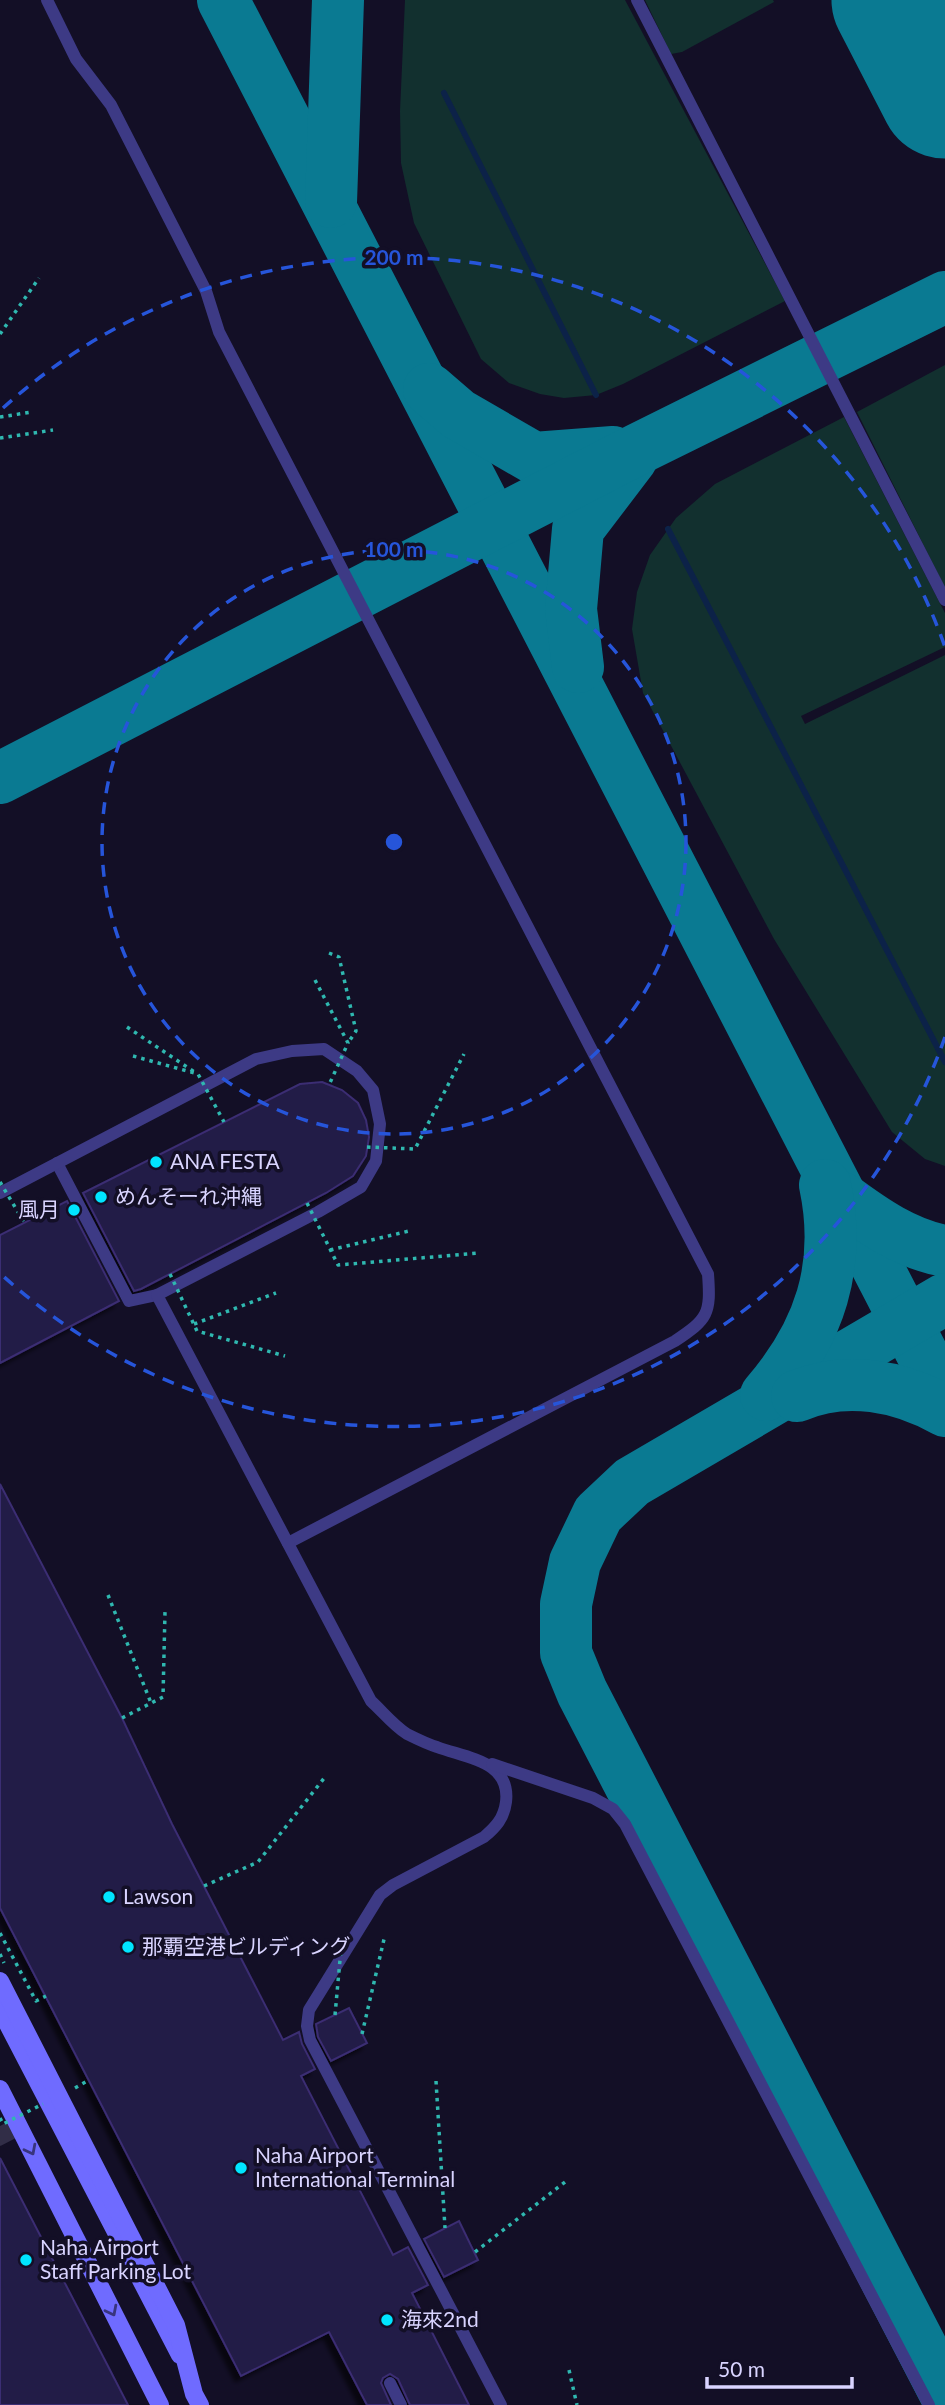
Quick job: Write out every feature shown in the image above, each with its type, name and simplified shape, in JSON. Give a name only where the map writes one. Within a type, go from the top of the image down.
[{"type":"street","points":[[0,1981],[176,2325],[194,2394],[200,2405]]},
{"type":"street","points":[[0,2009],[206,2405]]},
{"type":"street","points":[[0,2089],[160,2405]]},
{"type":"lane","points":[[47,0],[76,59],[111,105],[206,291],[225,345],[708,1274],[710,1302],[701,1324],[675,1341],[288,1543]]},
{"type":"lane","points":[[638,0],[945,600]]},
{"type":"lane","points":[[0,1193],[57,1163],[256,1059],[292,1051],[324,1049],[357,1071],[373,1090],[380,1124],[376,1161],[361,1187],[157,1295],[129,1301],[57,1163]]},
{"type":"lane","points":[[157,1295],[371,1701],[405,1732],[437,1747],[593,1798],[613,1809],[625,1824],[929,2405]]},
{"type":"lane","points":[[484,1761],[502,1776],[507,1793],[505,1813],[495,1828],[484,1838],[393,1885],[380,1895],[309,2010],[307,2026],[310,2040],[501,2405]]},
{"type":"lane","points":[[390,2383],[401,2405]]},
{"type":"path","points":[[0,334],[39,278]]},
{"type":"path","points":[[0,417],[32,412]]},
{"type":"path","points":[[0,438],[53,430]]},
{"type":"path","points":[[329,953],[339,957],[356,1031],[329,1085]]},
{"type":"path","points":[[315,980],[348,1043]]},
{"type":"path","points":[[127,1027],[198,1074],[224,1122]]},
{"type":"path","points":[[368,1147],[415,1149],[464,1054]]},
{"type":"path","points":[[132,1056],[198,1074]]},
{"type":"path","points":[[0,1182],[24,1222]]},
{"type":"path","points":[[307,1203],[338,1265],[479,1253]]},
{"type":"path","points":[[330,1250],[409,1231]]},
{"type":"path","points":[[170,1274],[197,1331],[285,1356]]},
{"type":"path","points":[[194,1324],[276,1293]]},
{"type":"path","points":[[108,1595],[151,1703]]},
{"type":"path","points":[[122,1718],[163,1697],[164,1612]]},
{"type":"path","points":[[204,1886],[258,1862],[325,1777]]},
{"type":"path","points":[[0,1933],[36,2001],[46,1996]]},
{"type":"path","points":[[362,2034],[385,1935]]},
{"type":"path","points":[[335,2015],[342,1938]]},
{"type":"path","points":[[436,2081],[445,2228]]},
{"type":"path","points":[[475,2252],[565,2182]]},
{"type":"path","points":[[569,2370],[577,2405]]},
{"type":"green space","points":[[405,0],[625,0],[785,301],[623,384],[596,395],[564,398],[540,394],[509,383],[481,359],[414,223],[401,163],[400,111]]},
{"type":"green space","points":[[645,0],[774,2],[682,52],[671,54]]},
{"type":"green space","points":[[945,365],[945,588],[857,412]]},
{"type":"green space","points":[[844,417],[945,613],[945,647],[801,716],[805,724],[945,655],[945,1166],[925,1159],[892,1132],[774,939],[643,693],[632,629],[637,592],[650,555],[676,518],[715,484]]},
{"type":"building","points":[[322,1082],[342,1090],[358,1103],[366,1120],[369,1137],[366,1156],[353,1176],[326,1193],[134,1291],[83,1193],[300,1084]]},
{"type":"building","points":[[67,1201],[119,1301],[0,1363],[0,1235]]},
{"type":"building","name":"那覇空港ビルディング","points":[[0,1484],[122,1718],[172,1824],[283,2040],[299,2032],[315,2069],[301,2076],[393,2255],[408,2247],[428,2285],[412,2293],[469,2405],[410,2405],[398,2379],[390,2374],[383,2378],[381,2383],[391,2405],[367,2405],[329,2332],[241,2376],[0,1908]]},
{"type":"building","points":[[349,2008],[367,2043],[331,2061],[318,2037],[316,2024]]},
{"type":"building","name":"Naha Airport Staff Parking Lot","points":[[0,2158],[110,2370],[128,2405],[0,2405]]},
{"type":"building","points":[[459,2221],[478,2260],[444,2277],[424,2239]]},
{"type":"waterway","points":[[444,93],[596,395]]},
{"type":"waterway","points":[[668,529],[945,1062]]},
{"type":"taxiway","points":[[223,0],[945,1398]]},
{"type":"taxiway","points":[[331,202],[338,0]]},
{"type":"taxiway","points":[[0,778],[638,449],[945,297]]},
{"type":"taxiway","points":[[429,389],[458,414],[534,458],[613,452]]},
{"type":"taxiway","points":[[578,667],[571,609],[578,529],[632,458]]},
{"type":"taxiway","points":[[766,1395],[800,1347],[813,1323],[822,1297],[831,1243],[825,1185]]},
{"type":"taxiway","points":[[842,1198],[903,1237],[945,1251]]},
{"type":"taxiway","points":[[945,1299],[632,1482],[598,1514],[575,1562],[566,1604],[566,1653],[582,1692],[945,2393]]},
{"type":"taxiway","points":[[797,1396],[835,1386],[873,1386],[910,1395],[945,1411]]},
{"type":"runway","points":[[897,0],[945,93]]},
{"type":"tunnel","points":[[0,2126],[9,2143]]},
{"type":"place","name":"ANA FESTA","points":[[156,1162]]},
{"type":"place","name":"めんそーれ沖縄","points":[[101,1197]]},
{"type":"place","name":"風月","points":[[74,1210]]},
{"type":"place","name":"Lawson","points":[[109,1897]]},
{"type":"place","name":"那覇空港ビルディング","points":[[128,1947]]},
{"type":"place","name":"Naha Airport International Terminal","points":[[241,2168]]},
{"type":"place","name":"Naha Airport Staff Parking Lot","points":[[26,2260]]},
{"type":"place","name":"海來2nd","points":[[387,2320]]}]
